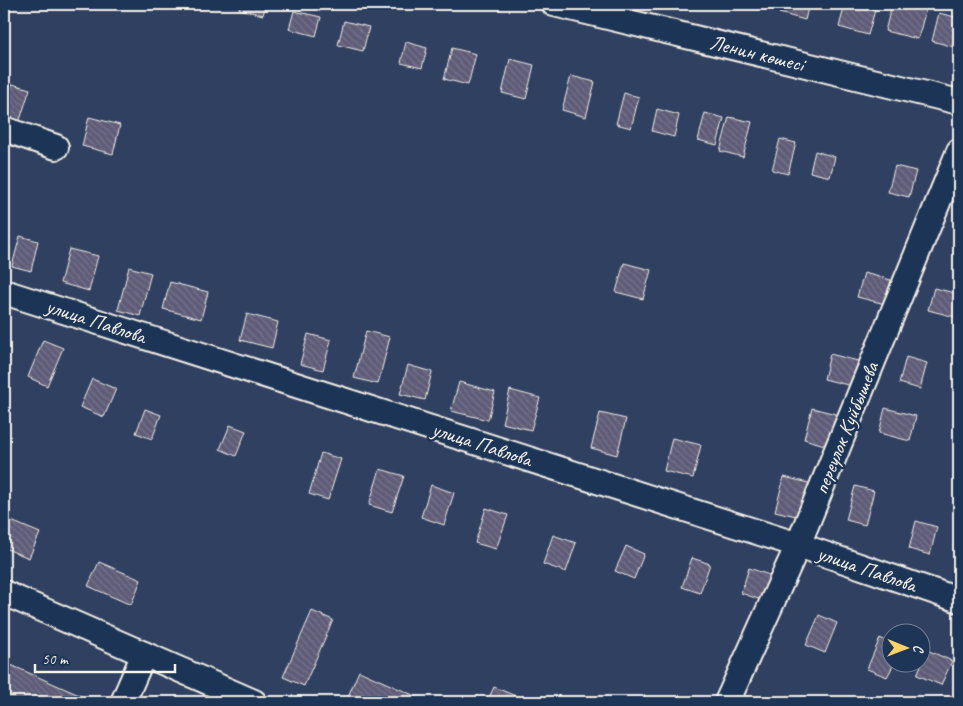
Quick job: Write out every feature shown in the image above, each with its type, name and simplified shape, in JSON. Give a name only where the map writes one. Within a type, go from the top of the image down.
[{"type":"street","name":"Ленин көшесі","points":[[554,4],[959,102]]},
{"type":"street","points":[[4,129],[56,147]]},
{"type":"street","name":"переулок Куйбышева","points":[[727,702],[798,545],[959,151]]},
{"type":"street","name":"улица Павлова","points":[[4,292],[798,545],[959,600]]},
{"type":"street","points":[[4,593],[144,654],[207,693],[254,702]]},
{"type":"street","points":[[123,702],[144,654]]},
{"type":"building","points":[[240,4],[266,4],[263,15],[239,9]]},
{"type":"building","points":[[781,4],[809,4],[805,20],[779,13]]},
{"type":"building","points":[[845,4],[875,10],[868,35],[839,27]]},
{"type":"building","points":[[892,4],[905,4],[926,9],[918,39],[885,31]]},
{"type":"building","points":[[294,11],[321,17],[316,36],[289,29]]},
{"type":"building","points":[[939,13],[959,18],[958,48],[932,41]]},
{"type":"building","points":[[344,21],[369,27],[363,51],[338,45]]},
{"type":"building","points":[[406,42],[427,48],[422,68],[401,63]]},
{"type":"building","points":[[452,48],[476,54],[468,85],[444,79]]},
{"type":"building","points":[[510,59],[534,65],[526,99],[502,93]]},
{"type":"building","points":[[571,76],[595,82],[586,117],[562,110]]},
{"type":"building","points":[[12,84],[30,89],[18,126],[4,121],[4,110]]},
{"type":"building","points":[[624,93],[639,97],[631,128],[616,124]]},
{"type":"building","points":[[657,109],[679,115],[674,137],[652,131]]},
{"type":"building","points":[[705,113],[724,118],[717,145],[698,140]]},
{"type":"building","points":[[89,117],[120,125],[113,154],[82,146]]},
{"type":"building","points":[[729,117],[752,122],[743,157],[720,151]]},
{"type":"building","points":[[780,139],[796,143],[788,174],[772,170]]},
{"type":"building","points":[[815,151],[835,157],[830,177],[810,172]]},
{"type":"building","points":[[895,166],[916,171],[909,197],[888,192]]},
{"type":"building","points":[[20,236],[38,241],[31,271],[12,266]]},
{"type":"building","points":[[69,249],[98,256],[89,291],[60,283]]},
{"type":"building","points":[[624,263],[651,270],[643,299],[616,292]]},
{"type":"building","points":[[129,267],[151,273],[140,316],[118,310]]},
{"type":"building","points":[[864,273],[891,280],[885,304],[857,297]]},
{"type":"building","points":[[170,282],[208,292],[201,319],[163,309]]},
{"type":"building","points":[[934,288],[959,294],[959,318],[928,310]]},
{"type":"building","points":[[247,314],[278,322],[272,348],[240,340]]},
{"type":"building","points":[[366,331],[390,337],[378,384],[354,378]]},
{"type":"building","points":[[308,334],[331,340],[323,370],[300,364]]},
{"type":"building","points":[[43,340],[63,348],[47,386],[28,377]]},
{"type":"building","points":[[830,354],[858,361],[852,386],[824,379]]},
{"type":"building","points":[[906,357],[927,363],[920,389],[899,383]]},
{"type":"building","points":[[408,365],[432,372],[425,400],[400,394]]},
{"type":"building","points":[[92,379],[116,389],[104,417],[80,407]]},
{"type":"building","points":[[459,382],[495,392],[488,420],[451,411]]},
{"type":"building","points":[[510,390],[540,398],[531,430],[502,423]]},
{"type":"building","points":[[812,408],[836,414],[828,446],[804,439]]},
{"type":"building","points":[[885,408],[916,416],[910,441],[879,433]]},
{"type":"building","points":[[145,409],[161,415],[152,439],[136,433]]},
{"type":"building","points":[[600,413],[626,419],[617,455],[591,448]]},
{"type":"building","points":[[230,425],[246,431],[236,456],[220,449]]},
{"type":"building","points":[[672,438],[701,445],[693,478],[664,471]]},
{"type":"building","points":[[321,453],[341,459],[328,500],[309,494]]},
{"type":"building","points":[[380,469],[404,476],[392,512],[369,505]]},
{"type":"building","points":[[784,477],[809,483],[800,517],[775,511]]},
{"type":"building","points":[[431,485],[454,493],[444,525],[421,517]]},
{"type":"building","points":[[855,486],[874,491],[865,525],[846,520]]},
{"type":"building","points":[[486,508],[508,515],[496,549],[475,543]]},
{"type":"building","points":[[4,518],[40,533],[29,558],[4,548]]},
{"type":"building","points":[[916,521],[937,527],[930,555],[909,549]]},
{"type":"building","points":[[553,535],[576,543],[566,572],[543,564]]},
{"type":"building","points":[[626,546],[644,554],[634,579],[615,571]]},
{"type":"building","points":[[692,558],[710,564],[700,593],[682,587]]},
{"type":"building","points":[[99,562],[141,580],[131,605],[88,586]]},
{"type":"building","points":[[749,568],[775,577],[767,602],[741,593]]},
{"type":"building","points":[[312,611],[333,620],[304,686],[283,677]]},
{"type":"building","points":[[819,615],[837,623],[825,653],[806,645]]},
{"type":"building","points":[[880,638],[880,674],[889,674],[887,677],[867,669]]},
{"type":"building","points":[[930,651],[952,661],[941,685],[917,675],[930,674]]},
{"type":"building","points":[[4,662],[95,702],[4,702]]},
{"type":"building","points":[[359,671],[422,699],[421,702],[346,701]]},
{"type":"building","points":[[494,687],[530,702],[487,702]]}]
